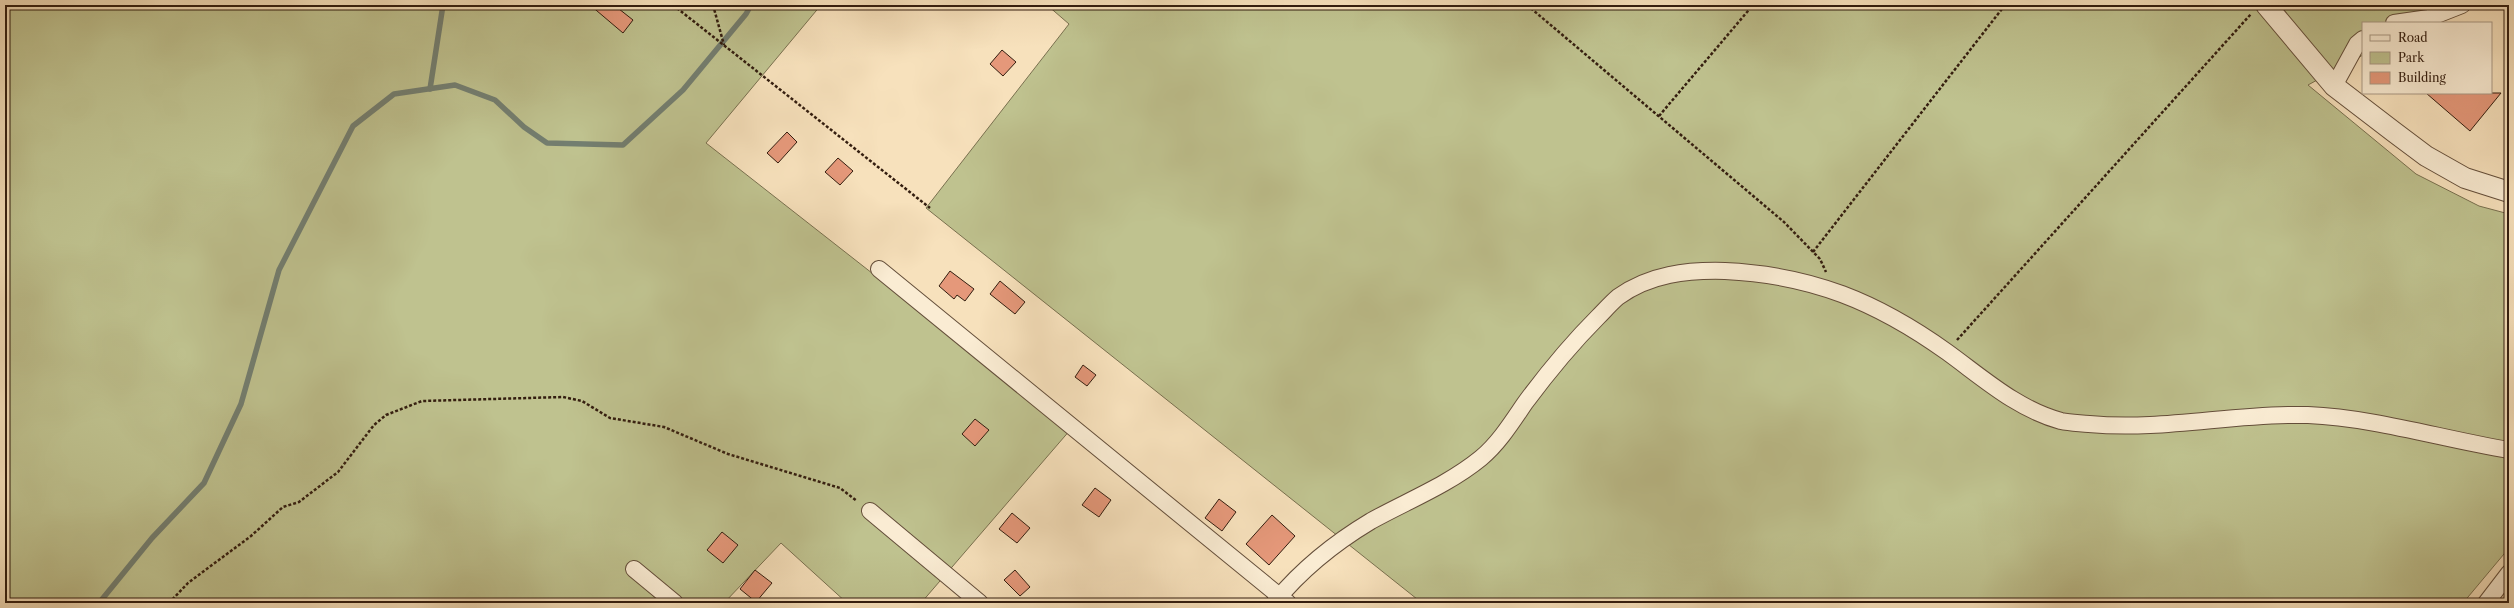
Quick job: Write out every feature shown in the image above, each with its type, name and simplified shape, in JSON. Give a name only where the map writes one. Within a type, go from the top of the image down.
[{"type":"street","points":[[2401,22],[2428,18],[2462,5]]},
{"type":"street","points":[[2260,8],[2334,86],[2426,156],[2465,178],[2509,192]]},
{"type":"street","points":[[2334,86],[2357,44],[2362,40]]},
{"type":"street","points":[[879,269],[1280,601],[1316,561],[1368,523],[1458,473],[1482,457],[1503,434],[1560,356],[1617,298],[1648,280],[1680,272],[1750,272],[1808,282],[1835,290],[1875,307],[1947,352],[1988,385],[2026,406],[2061,421],[2112,426],[2175,425],[2305,415],[2356,419],[2509,450]]},
{"type":"street","points":[[870,512],[980,603]]},
{"type":"street","points":[[634,569],[675,603]]},
{"type":"street","points":[[2486,603],[2509,572]]},
{"type":"path","points":[[673,5],[930,208]]},
{"type":"path","points":[[713,5],[724,45]]},
{"type":"path","points":[[1527,5],[1784,222],[1820,259],[1835,290]]},
{"type":"path","points":[[1659,116],[1753,5]]},
{"type":"path","points":[[1813,252],[2005,5]]},
{"type":"path","points":[[1947,352],[2260,8]]},
{"type":"path","points":[[169,603],[188,583],[251,536],[283,507],[299,502],[338,472],[374,425],[386,415],[422,401],[563,396],[582,401],[610,418],[664,427],[728,454],[840,488],[870,512]]},
{"type":"green space","points":[[5,5],[821,5],[706,143],[1071,429],[921,603],[847,603],[781,543],[724,603],[5,603]]},
{"type":"green space","points":[[1047,5],[2457,5],[2426,22],[2362,22],[2362,56],[2308,85],[2416,174],[2479,206],[2509,214],[2509,548],[2463,603],[1422,603],[926,208],[1069,24]]},
{"type":"building","points":[[590,5],[614,5],[633,20],[623,33]]},
{"type":"building","points":[[1002,50],[1016,62],[1003,76],[990,64]]},
{"type":"building","points":[[2501,93],[2470,131],[2427,94]]},
{"type":"building","points":[[787,132],[797,142],[778,163],[767,153]]},
{"type":"building","points":[[838,158],[853,171],[840,185],[825,172]]},
{"type":"building","points":[[950,271],[974,289],[965,301],[957,295],[954,299],[939,286]]},
{"type":"building","points":[[1000,281],[1025,302],[1015,314],[990,294]]},
{"type":"building","points":[[1083,365],[1096,375],[1087,386],[1075,377]]},
{"type":"building","points":[[975,419],[989,430],[975,446],[962,434]]},
{"type":"building","points":[[1095,488],[1111,500],[1099,517],[1082,505]]},
{"type":"building","points":[[1219,499],[1236,512],[1222,531],[1205,518]]},
{"type":"building","points":[[1012,513],[1030,528],[1017,543],[999,529]]},
{"type":"building","points":[[1272,515],[1295,536],[1269,565],[1246,544]]},
{"type":"building","points":[[722,532],[738,545],[723,563],[707,550]]},
{"type":"building","points":[[755,570],[772,583],[756,602],[740,589]]},
{"type":"building","points":[[1015,570],[1030,587],[1020,596],[1004,580]]},
{"type":"waterway","points":[[430,89],[443,5]]},
{"type":"waterway","points":[[99,603],[152,538],[204,483],[241,404],[279,270],[353,126],[394,94],[455,85],[495,100],[524,127],[547,143],[623,145],[683,90],[746,14],[751,5]]}]
